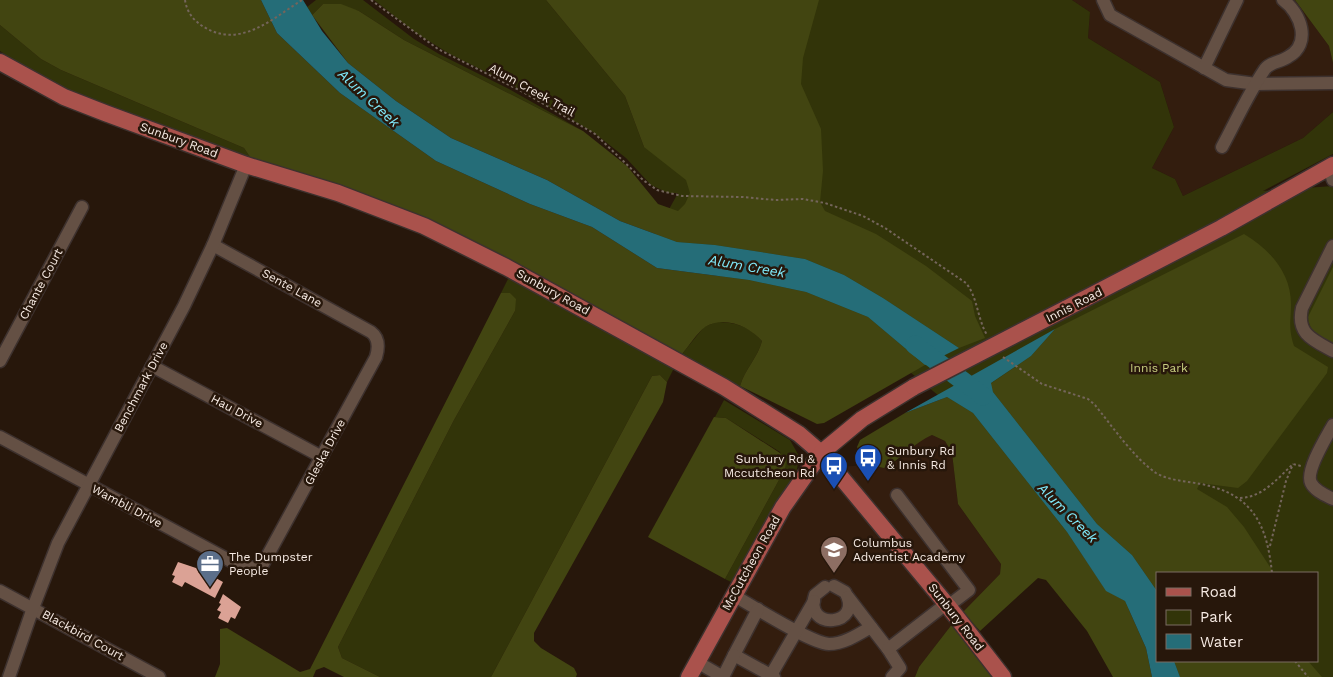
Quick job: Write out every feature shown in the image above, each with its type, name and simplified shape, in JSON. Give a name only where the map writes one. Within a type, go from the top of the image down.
[{"type":"main road","name":"Sunbury Road","points":[[0,62],[64,97],[246,165],[338,193],[424,226],[506,267],[724,387],[799,434],[821,454],[947,605],[1003,677]]},
{"type":"main road","name":"Innis Road","points":[[821,454],[842,434],[914,387],[1332,171]]},
{"type":"main road","name":"McCutcheon Road","points":[[689,677],[783,507],[821,454]]},
{"type":"street","points":[[1103,0],[1110,15],[1226,80],[1256,84],[1333,83]]},
{"type":"street","points":[[1204,68],[1237,0]]},
{"type":"street","points":[[1222,147],[1267,67],[1290,57],[1300,46],[1302,32],[1300,20],[1283,0]]},
{"type":"street","name":"Benchmark Drive","points":[[10,677],[33,608],[58,544],[152,366],[213,245],[246,165]]},
{"type":"street","name":"Chante Court","points":[[0,361],[82,208]]},
{"type":"street","name":"Sente Lane","points":[[213,245],[371,332]]},
{"type":"street","points":[[1333,246],[1302,308],[1300,319],[1302,330],[1312,339],[1333,351]]},
{"type":"street","name":"Gleska Drive","points":[[256,568],[268,557],[376,357],[379,349],[378,341],[371,332]]},
{"type":"street","name":"Hau Drive","points":[[152,366],[322,457]]},
{"type":"street","points":[[1333,424],[1311,468],[1309,477],[1311,484],[1318,491],[1333,499]]},
{"type":"street","name":"Wambli Drive","points":[[0,437],[240,566],[256,568]]},
{"type":"street","points":[[888,649],[969,590],[897,495]]},
{"type":"street","points":[[734,655],[773,676],[819,591],[830,586],[840,588],[888,649],[900,668],[892,677]]},
{"type":"street","name":"Blackbird Court","points":[[0,590],[159,677]]},
{"type":"street","points":[[733,595],[813,640],[829,644],[851,638],[871,626]]},
{"type":"street","points":[[814,601],[816,612],[820,617],[830,621],[841,618],[846,614],[849,603],[848,597]]},
{"type":"street","points":[[697,662],[723,677],[758,609]]},
{"type":"path","points":[[185,0],[190,16],[212,32],[237,36],[257,29],[302,0]]},
{"type":"path","name":"Alum Creek Trail","points":[[371,0],[438,49],[523,92],[595,134],[643,180],[667,193],[682,196]]},
{"type":"path","points":[[1293,464],[1311,468]]},
{"type":"path","points":[[1238,498],[1250,497],[1265,490],[1293,464]]},
{"type":"path","points":[[1270,548],[1286,481],[1293,464]]},
{"type":"path","points":[[1296,662],[1308,677]]},
{"type":"shaded area","points":[[1072,0],[1295,0],[1329,46],[1333,63],[1333,112],[1303,138],[1183,196],[1175,179],[1152,168],[1174,127],[1160,82],[1088,38],[1090,12]]},
{"type":"shaded area","points":[[932,435],[945,441],[952,453],[958,504],[1001,564],[1000,574],[953,623],[919,667],[915,677],[691,677],[735,584],[797,469],[871,465],[884,468],[900,459],[922,439]]},
{"type":"green space","points":[[0,0],[261,0],[277,33],[340,93],[436,161],[530,204],[592,227],[657,268],[749,280],[806,292],[868,317],[925,365],[824,423],[817,424],[740,386],[762,341],[743,327],[728,322],[712,324],[705,327],[696,336],[682,354],[674,353],[516,264],[254,163],[244,148],[61,70],[41,59],[0,25]]},
{"type":"green space","points":[[316,0],[363,0],[414,39],[439,54],[509,89],[583,131],[404,40],[359,11],[323,4],[312,15],[307,7]]},
{"type":"green space","name":"Innis Park","points":[[374,0],[546,0],[625,96],[644,147],[788,0],[1072,0],[1090,12],[1088,38],[1160,82],[1174,127],[1152,168],[1175,179],[1183,196],[1303,138],[1333,112],[1333,154],[1263,191],[1333,186],[1333,677],[1169,677],[1164,662],[1318,662],[1318,572],[1156,572],[1156,642],[979,429],[870,339],[710,294],[725,267],[652,240],[678,193],[668,193],[651,185],[626,158],[593,132],[508,83],[448,53],[416,33]]},
{"type":"green space","points":[[546,0],[819,0],[803,58],[801,84],[821,129],[823,171],[820,202],[825,211],[876,234],[926,266],[972,301],[975,316],[985,338],[959,348],[844,275],[805,259],[715,245],[677,242],[620,221],[547,180],[451,138],[396,101],[348,63],[312,15],[323,4],[341,4],[359,11],[404,40],[583,131],[627,166],[658,204],[678,211],[685,204],[690,193],[686,180],[644,147],[625,96]]},
{"type":"green space","points":[[1295,0],[1333,0],[1333,63],[1329,46]]},
{"type":"green space","points":[[0,25],[41,59],[61,70],[244,148],[254,163],[63,88],[30,71],[0,51]]},
{"type":"green space","points":[[1244,234],[1270,254],[1283,272],[1290,292],[1290,329],[1294,346],[1328,367],[1327,373],[1247,481],[1238,488],[1200,483],[1197,489],[1227,507],[1244,527],[1273,572],[1156,572],[1156,590],[1132,555],[1097,524],[993,392],[990,384],[1031,356],[1055,329]]},
{"type":"green space","points":[[1333,267],[1333,347],[1313,331],[1308,317]]},
{"type":"green space","points":[[510,275],[675,366],[667,382],[660,375],[652,376],[491,677],[380,677],[342,658],[338,647],[454,420],[515,311],[510,293],[501,293]]},
{"type":"green space","points":[[501,293],[510,293],[516,299],[515,311],[454,420],[338,647],[342,658],[380,677],[344,677],[324,667],[316,670],[313,677],[215,677],[220,664],[220,629],[227,628],[300,672],[310,669]]},
{"type":"green space","points":[[716,322],[747,328],[762,341],[740,386],[674,353],[682,354],[704,327]]},
{"type":"green space","points":[[660,375],[667,382],[663,402],[534,633],[534,641],[541,648],[574,668],[577,674],[576,677],[491,677],[652,376]]},
{"type":"green space","points":[[947,397],[973,413],[1067,532],[1106,590],[1125,601],[1146,648],[1152,677],[1113,677],[1087,631],[1046,580],[1038,578],[980,631],[963,612],[1000,574],[1001,564],[958,504],[952,453],[945,441],[932,435],[919,442],[884,468],[867,462],[861,456],[857,447],[860,440],[905,413]]},
{"type":"green space","points":[[724,400],[790,440],[799,456],[797,469],[735,584],[725,579],[785,469],[780,452],[726,418],[715,417]]},
{"type":"green space","points":[[714,417],[726,418],[780,453],[786,462],[785,469],[725,579],[648,537]]},
{"type":"green space","points":[[953,623],[995,677],[915,677],[919,667]]},
{"type":"green space","points":[[1174,662],[1309,662],[1322,677],[1180,677]]},
{"type":"water","points":[[261,0],[303,0],[322,31],[348,63],[396,101],[451,138],[547,180],[620,221],[677,242],[715,245],[805,259],[844,275],[959,348],[925,365],[868,317],[806,292],[749,280],[657,268],[592,227],[530,204],[436,161],[340,93],[277,33]]},
{"type":"water","points":[[1055,329],[1031,356],[991,383],[993,392],[1097,524],[1132,555],[1156,590],[1156,662],[1174,662],[1180,677],[1152,677],[1146,648],[1125,601],[1106,591],[1067,532],[973,413],[947,397],[905,413]]},
{"type":"building","points":[[178,562],[199,569],[198,572],[213,581],[214,577],[223,582],[215,598],[185,582],[182,587],[172,582],[175,576],[172,575]]},
{"type":"building","points":[[223,594],[241,607],[235,619],[231,617],[228,623],[218,618],[221,612],[217,610],[221,604],[219,603]]},
{"type":"waterway","name":"Alum Creek","points":[[915,345],[983,396]]},
{"type":"place","name":"Sunbury Rd & Innis Rd","points":[[868,482]]},
{"type":"place","name":"Sunbury Rd & Mccutcheon Rd","points":[[834,490]]},
{"type":"place","name":"Columbus Adventist Academy","points":[[834,574]]},
{"type":"place","name":"The Dumpster People","points":[[210,588]]}]
